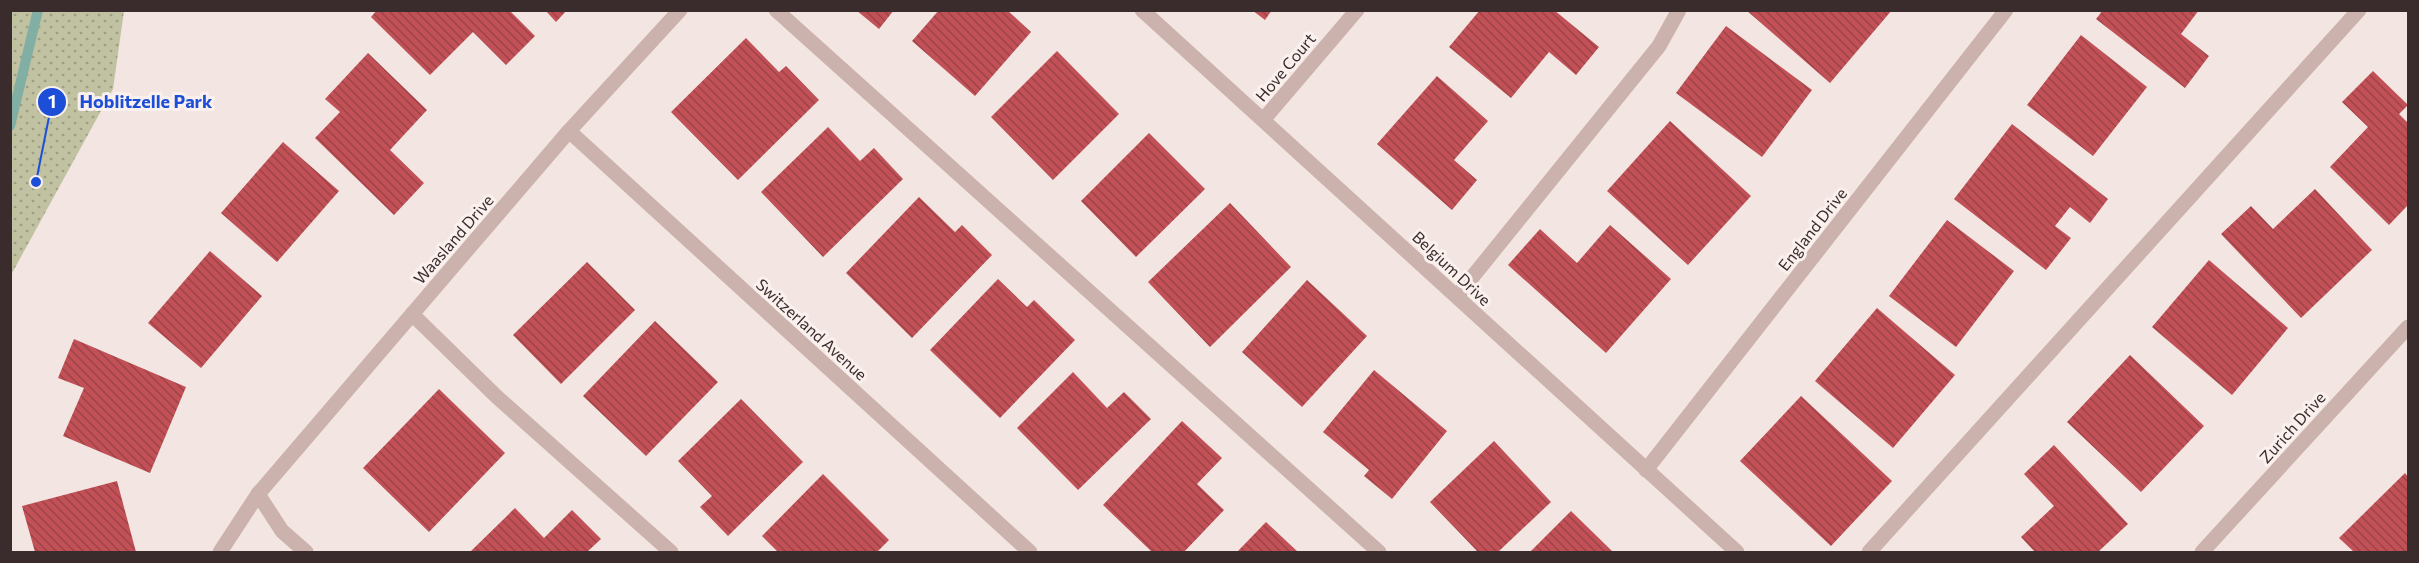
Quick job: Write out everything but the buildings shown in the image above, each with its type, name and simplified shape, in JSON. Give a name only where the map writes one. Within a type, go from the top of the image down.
[{"type":"street","name":"Waasland Drive","points":[[219,552],[258,494],[569,131],[680,10]]},
{"type":"street","points":[[776,10],[1379,552]]},
{"type":"street","name":"Belgium Drive","points":[[1142,10],[1737,552]]},
{"type":"street","name":"Hove Court","points":[[1264,119],[1357,10]]},
{"type":"street","points":[[1457,296],[1659,46],[1679,10]]},
{"type":"street","name":"England Drive","points":[[1646,470],[2006,10]]},
{"type":"street","points":[[1869,552],[2359,10]]},
{"type":"street","name":"Switzerland Avenue","points":[[569,131],[1030,552]]},
{"type":"street","points":[[412,314],[497,397],[671,552]]},
{"type":"street","name":"Zurich Drive","points":[[2202,552],[2409,327]]},
{"type":"street","points":[[258,494],[282,531],[306,552]]},
{"type":"green space","points":[[11,10],[124,11],[113,89],[11,275]]},
{"type":"waterway","points":[[10,126],[38,10]]},
{"type":"place","name":"Hoblitzelle Park","points":[[36,182]]}]
